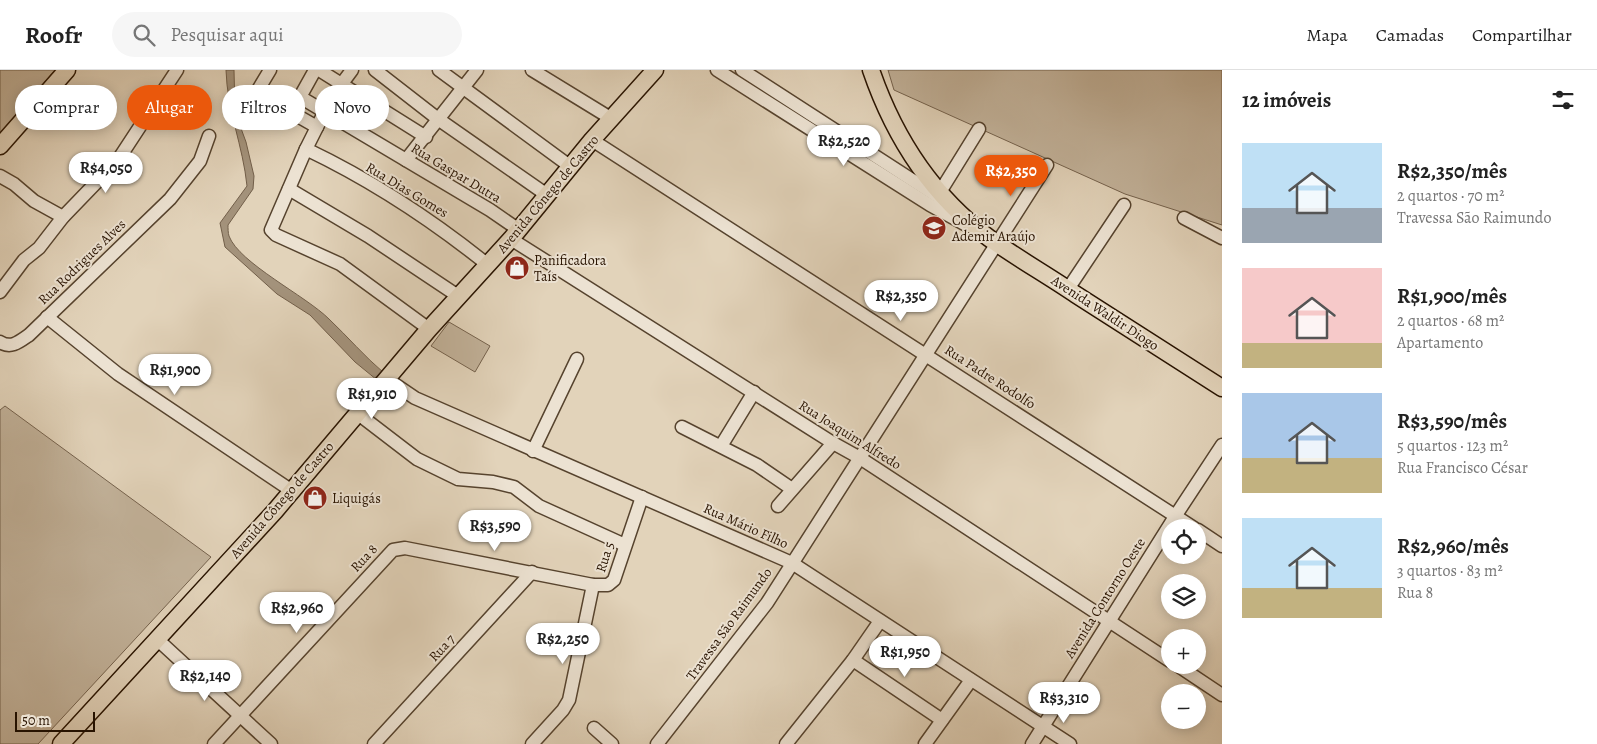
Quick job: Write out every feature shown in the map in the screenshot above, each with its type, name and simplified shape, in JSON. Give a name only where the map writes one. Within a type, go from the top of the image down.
[{"type":"main road","points":[[0,146],[67,70]]},
{"type":"main road","name":"Avenida Cônego de Castro","points":[[61,744],[158,640],[292,491],[429,329],[515,235],[592,140],[655,70]]},
{"type":"main road","name":"Avenida Waldir Diogo","points":[[871,70],[884,108],[908,152],[953,206],[993,241],[1222,388]]},
{"type":"street","points":[[0,141],[60,70]]},
{"type":"street","points":[[0,292],[24,260],[39,248],[63,217],[118,160],[177,70]]},
{"type":"street","points":[[270,70],[258,90],[259,94],[315,126]]},
{"type":"street","name":"Rua Gaspar Dutra","points":[[315,70],[300,96],[315,105]]},
{"type":"street","points":[[319,70],[426,137]]},
{"type":"street","points":[[343,84],[352,70]]},
{"type":"street","points":[[375,70],[438,118],[547,195]]},
{"type":"street","points":[[439,70],[464,86],[571,167]]},
{"type":"street","points":[[406,160],[478,70]]},
{"type":"street","points":[[532,70],[612,119]]},
{"type":"street","name":"Avenida Waldir Diogo","points":[[717,70],[953,206]]},
{"type":"street","name":"Avenida Waldir Diogo","points":[[742,70],[803,118],[930,205],[993,241]]},
{"type":"street","points":[[940,192],[979,129]]},
{"type":"street","points":[[316,130],[271,230],[276,235],[340,264],[429,329]]},
{"type":"street","name":"Rua Gaspar Dutra","points":[[357,130],[490,210],[515,235]]},
{"type":"street","name":"Rua Rodrigues Alves","points":[[0,342],[15,345],[29,336],[170,199],[200,161],[209,136]]},
{"type":"street","name":"Rua Padre Rodolfo","points":[[592,140],[1182,519]]},
{"type":"street","name":"Rua Dias Gomes","points":[[306,149],[394,198],[449,233],[488,265]]},
{"type":"street","name":"Travessa São Raimundo","points":[[657,744],[767,603],[927,354],[993,241],[1047,165]]},
{"type":"street","points":[[0,176],[14,184],[34,201],[63,217]]},
{"type":"street","points":[[289,189],[368,236],[458,296]]},
{"type":"street","points":[[1068,289],[1124,205]]},
{"type":"street","points":[[1184,218],[1222,238]]},
{"type":"street","name":"Rua Joaquim Alfredo","points":[[515,235],[832,443],[860,458],[1161,655]]},
{"type":"street","points":[[47,317],[118,374],[292,491]]},
{"type":"street","points":[[533,451],[577,359]]},
{"type":"street","name":"Rua Mário Filho","points":[[386,379],[415,398],[792,563],[1070,744]]},
{"type":"street","points":[[721,446],[754,392]]},
{"type":"street","points":[[357,413],[417,459],[458,479],[493,482],[514,487],[539,506],[624,545]]},
{"type":"street","points":[[682,427],[758,465],[792,489]]},
{"type":"street","points":[[778,506],[832,443]]},
{"type":"street","name":"Avenida Contorno Oeste","points":[[1032,744],[1222,445]]},
{"type":"street","name":"Rua 5","points":[[532,744],[563,710],[569,700],[593,585],[612,584],[642,497]]},
{"type":"street","points":[[1206,535],[1222,546]]},
{"type":"street","name":"Rua 8","points":[[214,744],[390,552],[396,548],[532,572]]},
{"type":"street","points":[[532,572],[593,585]]},
{"type":"street","name":"Rua 7","points":[[374,744],[532,572]]},
{"type":"street","points":[[786,744],[853,660],[880,621]]},
{"type":"street","points":[[158,640],[271,744]]},
{"type":"street","points":[[853,660],[942,720]]},
{"type":"street","points":[[1190,674],[1222,695]]},
{"type":"street","points":[[925,744],[971,680]]},
{"type":"street","points":[[594,728],[612,744]]},
{"type":"shaded area","points":[[0,70],[55,70],[42,85],[15,85],[15,117],[0,134]]},
{"type":"shaded area","points":[[226,70],[234,70],[234,85],[227,85]]},
{"type":"shaded area","points":[[888,70],[1222,70],[1222,225],[1125,194],[894,90]]},
{"type":"shaded area","points":[[236,130],[242,130],[254,176],[253,189],[228,225],[229,236],[235,246],[259,268],[319,310],[336,326],[384,373],[377,380],[355,362],[310,315],[277,294],[225,247],[220,223],[247,186]]},
{"type":"shaded area","points":[[449,322],[490,346],[475,372],[431,346]]},
{"type":"shaded area","points":[[5,406],[211,557],[38,744],[0,744],[0,410]]},
{"type":"place","name":"Colégio Ademir Araújo","points":[[934,228]]},
{"type":"place","name":"Panificadora Taís","points":[[517,268]]},
{"type":"place","name":"Liquigás","points":[[315,498]]}]
